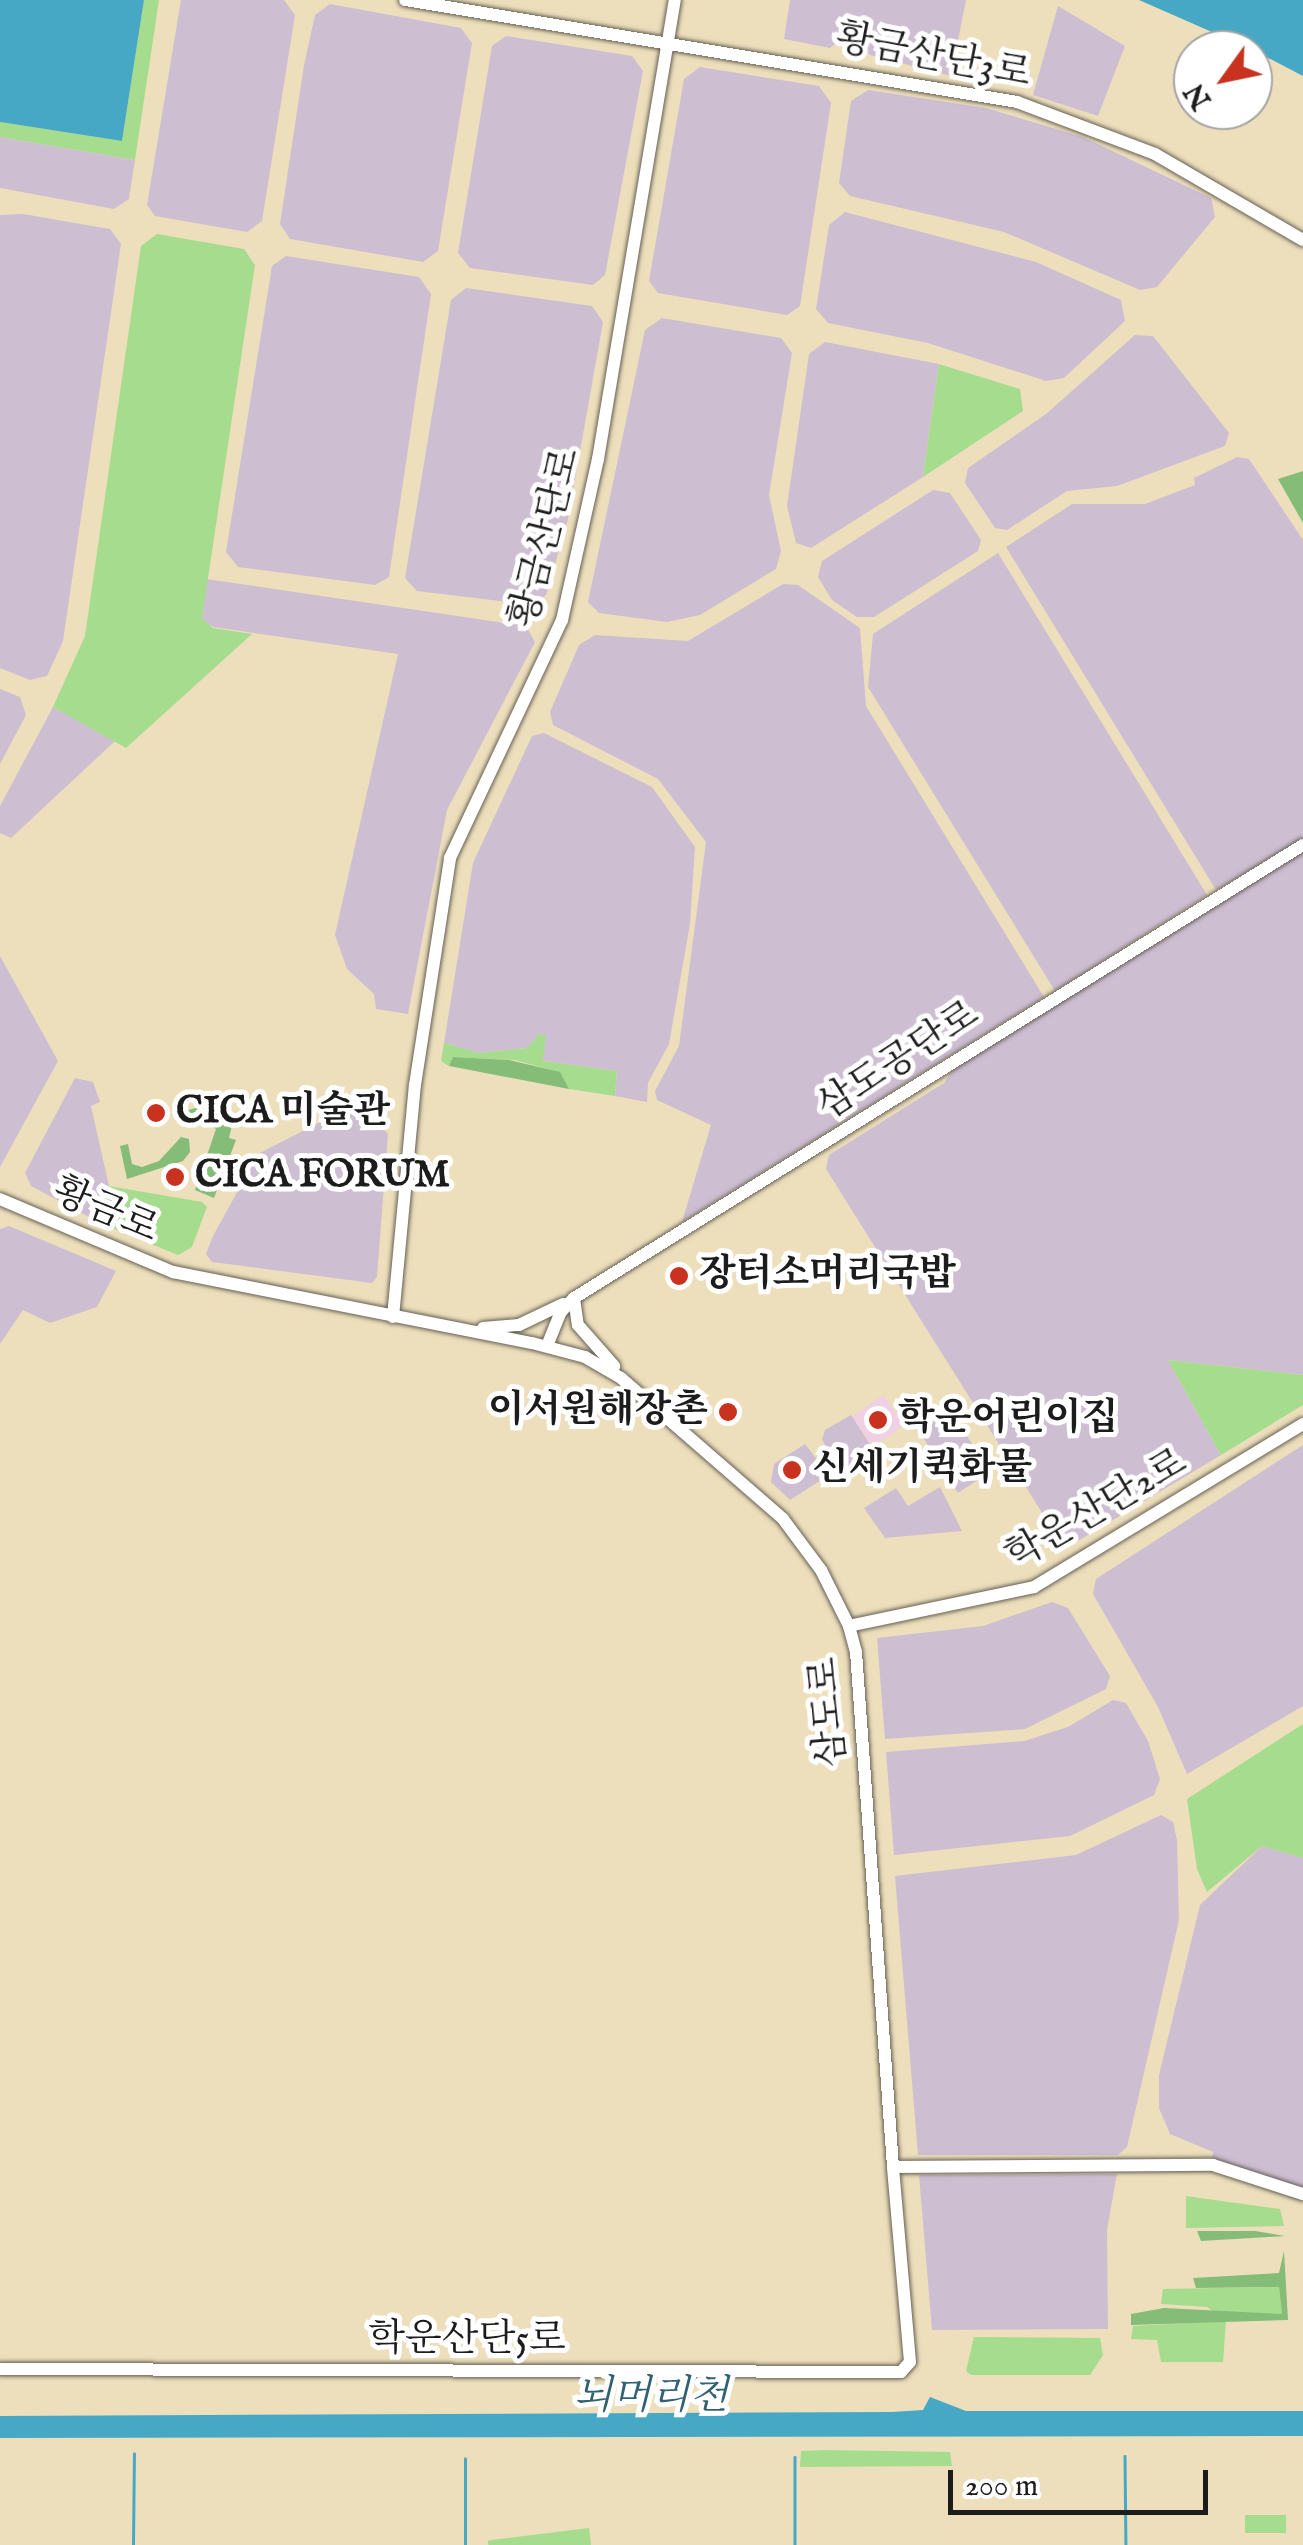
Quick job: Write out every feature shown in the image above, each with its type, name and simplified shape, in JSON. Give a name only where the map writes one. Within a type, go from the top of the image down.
[{"type":"street","name":"황금산단3로","points":[[405,0],[1017,102],[1155,154],[1303,240]]},
{"type":"street","name":"황금산단로","points":[[393,1316],[417,1070],[456,842],[538,682],[562,620],[598,459],[675,0]]},
{"type":"street","name":"삼도공단로","points":[[547,1346],[560,1313],[574,1298],[1303,844]]},
{"type":"street","name":"황금로","points":[[0,1199],[188,1276]]},
{"type":"street","name":"삼도로","points":[[188,1276],[467,1329],[547,1346],[597,1362],[639,1393],[782,1519],[821,1570],[849,1626],[860,1691],[908,2344]]},
{"type":"street","points":[[467,1329],[520,1325],[574,1298],[580,1329],[639,1393]]},
{"type":"street","name":"학운산단2로","points":[[849,1626],[1034,1587],[1303,1424]]},
{"type":"street","points":[[894,2167],[1213,2165],[1303,2194]]},
{"type":"street","name":"학운산단5로","points":[[0,2369],[901,2372],[910,2362],[908,2344]]},
{"type":"shaded area","points":[[181,0],[284,0],[295,15],[262,221],[247,232],[155,216],[147,205]]},
{"type":"shaded area","points":[[790,0],[966,0],[951,76],[870,55],[860,44],[840,40],[830,48],[784,39]]},
{"type":"shaded area","points":[[330,4],[461,28],[472,43],[438,251],[423,262],[290,239],[280,224],[315,15]]},
{"type":"shaded area","points":[[1058,6],[1125,46],[1098,116],[1033,95]]},
{"type":"shaded area","points":[[506,36],[632,56],[643,71],[605,275],[593,285],[470,268],[458,253],[492,46]]},
{"type":"shaded area","points":[[700,67],[819,86],[831,103],[800,306],[787,315],[658,293],[649,281],[684,79]]},
{"type":"shaded area","points":[[868,90],[986,108],[1083,137],[1211,198],[1215,217],[1157,287],[1140,290],[1004,232],[850,196],[839,183],[851,101]]},
{"type":"shaded area","points":[[0,137],[135,160],[129,199],[114,209],[0,188]]},
{"type":"shaded area","points":[[845,212],[1036,262],[1121,300],[1125,321],[1064,378],[1046,381],[928,343],[828,323],[816,309],[829,225]]},
{"type":"shaded area","points":[[23,214],[110,229],[121,244],[63,641],[47,676],[30,680],[0,668],[0,215]]},
{"type":"shaded area","points":[[286,256],[419,277],[431,294],[389,577],[375,585],[238,567],[226,552],[272,266]]},
{"type":"shaded area","points":[[466,288],[592,306],[603,322],[568,519],[546,595],[533,605],[417,591],[405,578],[451,300]]},
{"type":"shaded area","points":[[662,318],[781,338],[792,353],[769,495],[781,551],[776,569],[700,615],[667,622],[599,613],[588,602],[645,330]]},
{"type":"shaded area","points":[[1135,335],[1153,336],[1229,433],[1225,446],[1117,486],[1067,491],[1007,530],[995,528],[965,483],[968,468],[1046,414]]},
{"type":"shaded area","points":[[825,342],[939,364],[923,477],[811,548],[796,543],[787,506],[809,354]]},
{"type":"shaded area","points":[[1237,457],[1249,459],[1303,540],[1303,839],[1216,890],[1006,547],[1072,504],[1145,504],[1195,485],[1194,478]]},
{"type":"shaded area","points":[[933,490],[950,493],[981,540],[978,551],[874,617],[857,617],[832,600],[818,577],[822,561]]},
{"type":"shaded area","points":[[998,553],[1207,895],[1055,991],[868,687],[873,634]]},
{"type":"shaded area","points":[[206,579],[526,626],[535,642],[447,810],[408,1014],[376,1009],[374,994],[347,969],[335,935],[398,654],[213,627],[202,619]]},
{"type":"shaded area","points":[[783,584],[798,585],[860,628],[866,706],[1044,997],[682,1222],[711,1125],[657,1100],[655,1091],[679,1046],[706,842],[658,779],[553,725],[550,712],[579,645],[595,635],[688,641]]},
{"type":"shaded area","points":[[0,689],[20,697],[26,715],[0,764]]},
{"type":"shaded area","points":[[53,707],[115,741],[11,838],[0,833],[0,806]]},
{"type":"shaded area","points":[[544,733],[652,787],[695,847],[690,924],[669,1044],[648,1083],[647,1102],[615,1096],[617,1071],[543,1061],[545,1035],[527,1048],[479,1053],[444,1043],[473,863],[532,736]]},
{"type":"shaded area","points":[[1303,852],[1303,1375],[1168,1360],[1221,1455],[1073,1544],[1058,1538],[826,1169],[829,1155],[944,1083],[954,1068]]},
{"type":"shaded area","points":[[0,956],[58,1061],[0,1167]]},
{"type":"shaded area","points":[[75,1078],[93,1082],[100,1102],[91,1106],[109,1186],[100,1223],[31,1186],[25,1173]]},
{"type":"shaded area","points":[[359,1102],[388,1134],[377,1277],[372,1283],[212,1262],[206,1254],[213,1236],[258,1154]]},
{"type":"shaded area","points":[[9,1226],[116,1271],[97,1307],[50,1323],[23,1310],[0,1344],[0,1229]]},
{"type":"shaded area","name":"학운어린이집","points":[[883,1395],[904,1425],[873,1447],[852,1417]]},
{"type":"shaded area","points":[[947,1404],[990,1473],[958,1493],[915,1424]]},
{"type":"shaded area","points":[[851,1415],[875,1452],[842,1472],[822,1440],[825,1430]]},
{"type":"shaded area","points":[[805,1444],[829,1475],[790,1500],[771,1482],[774,1464]]},
{"type":"shaded area","points":[[1303,1445],[1303,1706],[1187,1774],[1158,1707],[1093,1594],[1096,1579]]},
{"type":"shaded area","points":[[940,1487],[962,1531],[885,1538],[864,1508],[896,1488],[908,1506]]},
{"type":"shaded area","points":[[1052,1602],[1068,1608],[1110,1676],[1106,1689],[1025,1729],[885,1739],[877,1638],[983,1626]]},
{"type":"shaded area","points":[[1113,1700],[1126,1703],[1148,1741],[1160,1779],[1154,1795],[1070,1836],[894,1855],[886,1752],[1024,1741],[1068,1727]]},
{"type":"shaded area","points":[[1161,1815],[1173,1822],[1177,1840],[1179,1920],[1127,2147],[1118,2155],[918,2155],[895,1876],[1076,1855]]},
{"type":"shaded area","points":[[1262,1846],[1303,1858],[1303,2190],[1212,2159],[1213,2152],[1170,2134],[1159,2108],[1159,2075],[1200,1905]]},
{"type":"shaded area","points":[[1117,2174],[1107,2230],[1108,2329],[932,2330],[919,2175]]},
{"type":"green space","points":[[144,0],[159,0],[135,160],[0,137],[0,122],[122,141]]},
{"type":"green space","points":[[157,234],[244,249],[255,265],[202,618],[213,628],[252,634],[126,748],[53,707],[85,636],[141,246]]},
{"type":"green space","points":[[939,364],[1020,389],[1023,411],[923,477]]},
{"type":"green space","points":[[1303,471],[1303,523],[1278,479]]},
{"type":"green space","points":[[539,1034],[546,1035],[543,1061],[617,1071],[615,1096],[569,1089],[555,1071],[515,1060],[453,1057],[449,1066],[441,1061],[444,1043],[479,1053],[527,1048]]},
{"type":"green space","points":[[453,1057],[509,1060],[560,1072],[569,1089],[449,1066]]},
{"type":"green space","points":[[199,1107],[233,1121],[229,1138],[236,1140],[214,1198],[195,1190],[216,1129],[185,1111]]},
{"type":"green space","points":[[181,1137],[189,1139],[190,1152],[183,1161],[127,1179],[120,1146],[128,1144],[132,1164],[142,1167],[159,1161]]},
{"type":"green space","points":[[109,1186],[202,1202],[207,1207],[192,1247],[178,1255],[100,1223]]},
{"type":"green space","points":[[1168,1360],[1303,1375],[1303,1405],[1221,1455]]},
{"type":"green space","points":[[1303,1724],[1303,1858],[1262,1846],[1207,1892],[1197,1869],[1187,1799]]},
{"type":"green space","points":[[1186,2196],[1280,2209],[1284,2226],[1186,2228]]},
{"type":"green space","points":[[1197,2231],[1255,2231],[1285,2236],[1201,2241]]},
{"type":"green space","points":[[1284,2251],[1288,2320],[1131,2325],[1131,2314],[1164,2308],[1282,2314],[1279,2287],[1196,2288],[1193,2278],[1279,2273]]},
{"type":"green space","points":[[1279,2287],[1282,2314],[1217,2314],[1207,2307],[1161,2304],[1163,2289]]},
{"type":"green space","points":[[1226,2321],[1223,2362],[1161,2362],[1157,2340],[1131,2339],[1133,2326]]},
{"type":"green space","points":[[974,2337],[1100,2338],[1103,2355],[1090,2375],[971,2375],[966,2371]]},
{"type":"green space","points":[[801,2451],[950,2452],[952,2466],[800,2467]]},
{"type":"green space","points":[[1245,2515],[1286,2515],[1286,2533],[1245,2533]]},
{"type":"green space","points":[[589,2528],[591,2545],[488,2545],[488,2540]]},
{"type":"water","points":[[0,0],[144,0],[122,141],[0,122]]},
{"type":"water","points":[[1139,0],[1303,0],[1303,76],[1273,60],[1273,30],[1207,30]]},
{"type":"water","points":[[930,2397],[966,2411],[1303,2411],[1303,2436],[0,2438],[0,2416],[892,2412],[923,2410]]},
{"type":"waterway","points":[[133,2545],[134,2454]]},
{"type":"waterway","points":[[1125,2456],[1126,2545]]},
{"type":"waterway","points":[[795,2457],[795,2545]]},
{"type":"waterway","points":[[465,2459],[465,2545]]},
{"type":"place","name":"CICA 미술관","points":[[156,1113]]},
{"type":"place","name":"CICA FORUM","points":[[175,1177]]},
{"type":"place","name":"장터소머리국밥","points":[[679,1276]]},
{"type":"place","name":"이서원해장촌","points":[[728,1412]]},
{"type":"place","name":"학운어린이집","points":[[878,1420]]},
{"type":"place","name":"신세기퀵화물","points":[[792,1470]]},
{"type":"water label","name":"뇌머리천","points":[[651,2398]]}]
